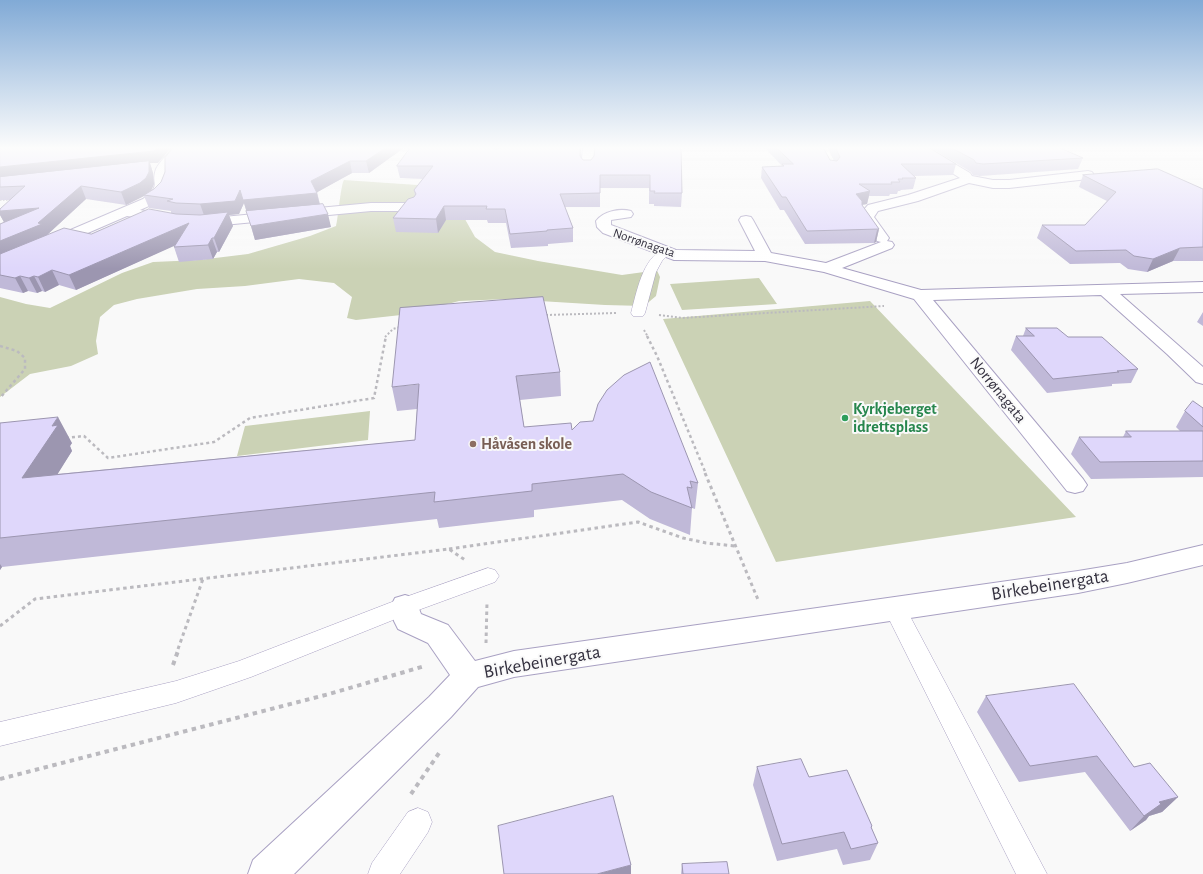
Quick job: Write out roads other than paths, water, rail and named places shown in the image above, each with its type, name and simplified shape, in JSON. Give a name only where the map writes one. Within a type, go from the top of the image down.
[{"type":"street","points":[[0,266],[148,202],[160,192],[161,188]]},
{"type":"street","points":[[827,268],[891,251],[866,216],[873,208],[913,198],[943,188]]},
{"type":"street","points":[[126,212],[184,222],[215,222],[371,207],[410,207]]},
{"type":"street","name":"Norrønagata","points":[[626,214],[607,217],[603,221],[604,227],[664,253],[687,256],[765,256],[827,268],[920,295],[1203,286]]},
{"type":"street","points":[[746,220],[765,256]]},
{"type":"street","points":[[1104,289],[1174,350],[1203,378]]},
{"type":"street","name":"Norrønagata","points":[[920,295],[1075,485]]},
{"type":"street","name":"Birkebeinergata","points":[[267,874],[440,707],[461,667],[514,664],[1085,581],[1127,573],[1203,555]]},
{"type":"street","points":[[404,606],[408,621],[438,634],[461,667]]},
{"type":"lane","points":[[638,313],[650,272],[656,259],[664,253]]},
{"type":"lane","points":[[0,734],[162,696],[243,670],[404,606],[488,576]]},
{"type":"lane","points":[[895,609],[1032,874]]},
{"type":"lane","points":[[383,874],[418,822]]},
{"type":"place","name":"Kyrkjeberget idrettsplass","points":[[845,418]]},
{"type":"place","name":"Håvåsen skole","points":[[473,444]]}]
